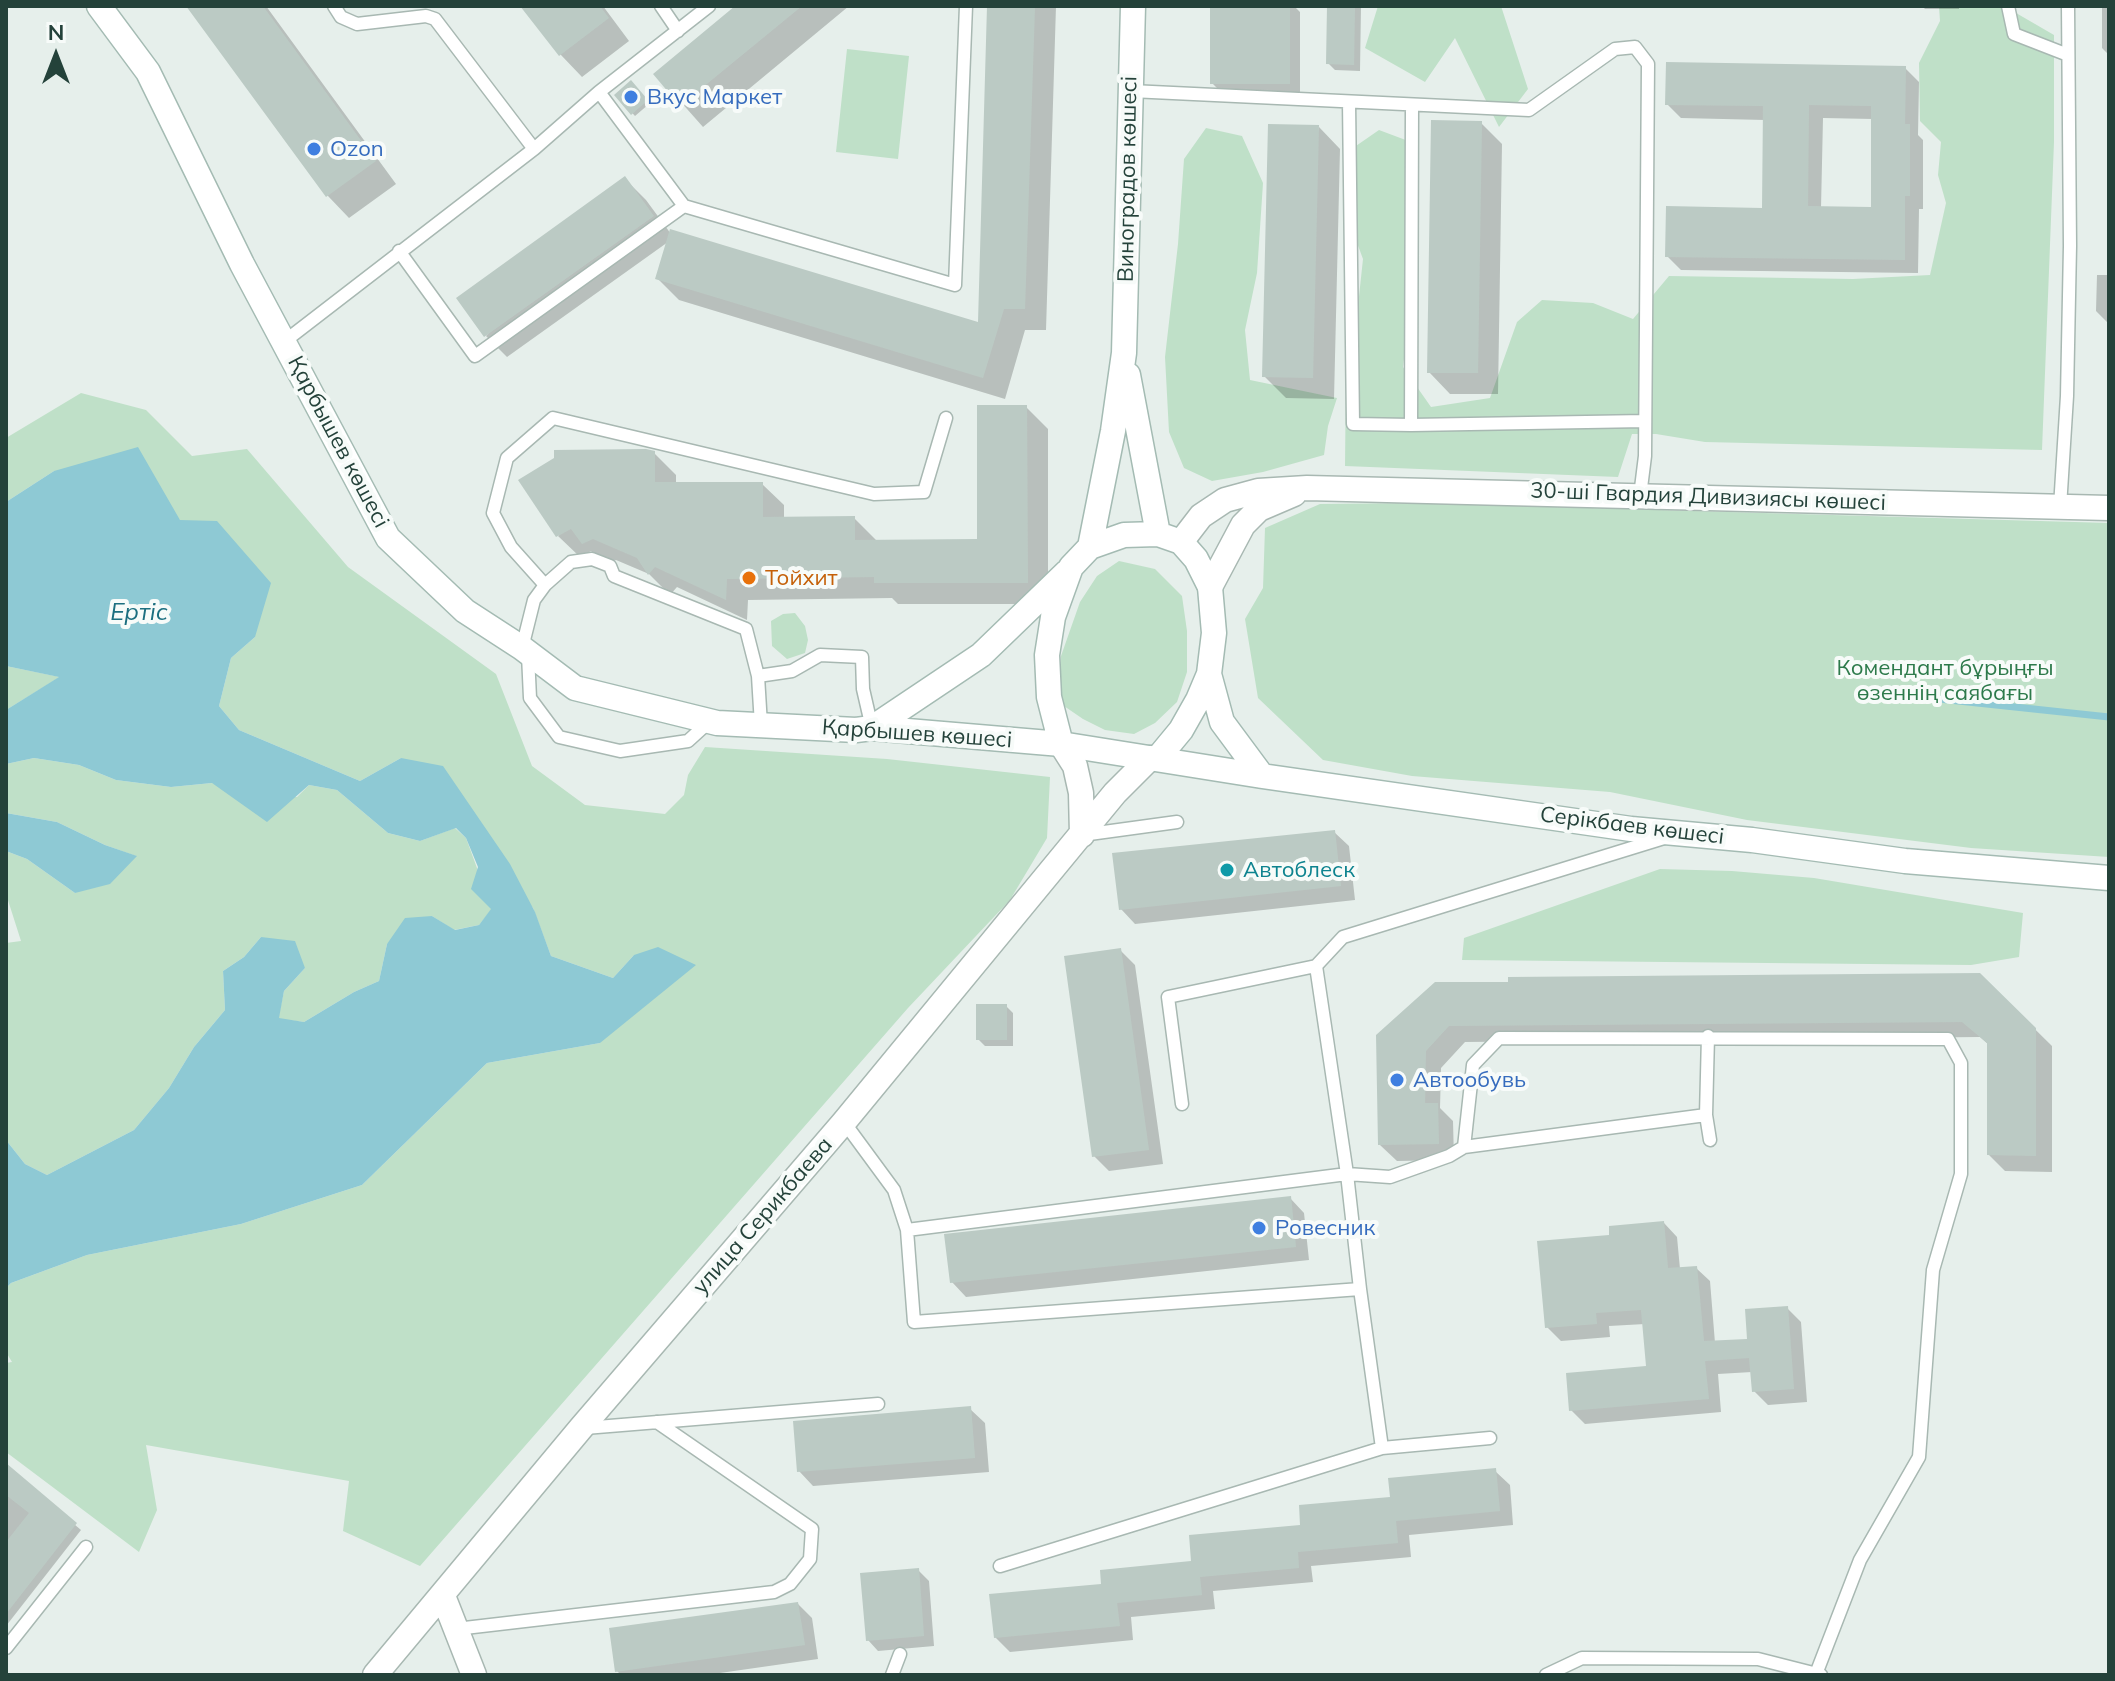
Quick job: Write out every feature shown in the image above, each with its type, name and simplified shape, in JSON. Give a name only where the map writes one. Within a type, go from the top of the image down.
[{"type":"main road","name":"Қарбышев көшесі","points":[[99,6],[148,72],[242,264],[388,538],[465,611],[525,650],[575,688],[710,721],[856,730],[872,728],[1061,744],[1153,758]]},
{"type":"main road","name":"Виноградов көшесі","points":[[1124,353],[1133,6]]},
{"type":"main road","points":[[1124,353],[1158,534]]},
{"type":"main road","points":[[1090,547],[1113,431],[1124,353]]},
{"type":"main road","name":"30-ші Гвардия Дивизиясы көшесі","points":[[1181,542],[1201,516],[1225,500],[1258,491],[1307,488],[2109,508]]},
{"type":"main road","points":[[1210,587],[1243,525],[1259,509],[1307,488]]},
{"type":"main road","points":[[872,728],[981,655],[1090,547],[1124,535],[1158,534],[1181,542],[1196,559],[1210,587],[1214,633],[1209,674],[1181,730],[1153,758]]},
{"type":"main road","points":[[1071,567],[1053,617],[1047,655],[1049,697],[1061,744],[1075,766],[1081,793],[1082,835]]},
{"type":"main road","points":[[1209,674],[1222,722],[1262,776]]},
{"type":"main road","name":"Серікбаев көшесі","points":[[1153,758],[1631,829],[1752,840],[1905,861],[2109,878]]},
{"type":"main road","name":"улица Серикбаева","points":[[375,1675],[581,1428],[844,1122],[1115,793],[1153,758]]},
{"type":"main road","points":[[443,1596],[474,1675]]},
{"type":"lane","points":[[334,6],[341,17],[357,24],[426,16],[435,19],[534,149]]},
{"type":"lane","points":[[661,6],[678,31]]},
{"type":"lane","points":[[285,341],[534,149],[599,92],[709,6]]},
{"type":"lane","points":[[599,92],[684,206],[955,285],[966,6]]},
{"type":"lane","points":[[2008,6],[2014,34],[2068,55]]},
{"type":"lane","points":[[2060,507],[2067,396],[2070,246],[2068,6]]},
{"type":"lane","points":[[1131,91],[1529,110],[1615,49],[1635,47],[1648,64],[1645,456],[1640,496]]},
{"type":"lane","points":[[1349,102],[1353,424],[1645,421]]},
{"type":"lane","points":[[1411,425],[1412,105]]},
{"type":"lane","points":[[399,251],[475,356],[684,206]]},
{"type":"lane","points":[[545,585],[511,547],[493,513],[507,458],[553,418],[874,494],[924,492],[946,418]]},
{"type":"lane","points":[[710,721],[688,741],[620,751],[559,737],[530,698],[525,650],[534,600],[545,585],[571,562],[592,559],[610,566],[614,576],[746,629],[758,676],[761,725]]},
{"type":"lane","points":[[758,676],[792,671],[820,655],[862,657],[863,689],[872,728]]},
{"type":"lane","points":[[1082,835],[1177,822]]},
{"type":"lane","points":[[1182,1104],[1168,997],[1316,966],[1343,937],[1678,834]]},
{"type":"lane","points":[[1316,966],[1347,1174],[1382,1448]]},
{"type":"lane","points":[[1464,1147],[1473,1065],[1499,1038],[1708,1036],[1948,1039],[1961,1063],[1961,1174],[1933,1270],[1919,1457],[1860,1560],[1819,1674],[1758,1659],[1582,1658],[1546,1675]]},
{"type":"lane","points":[[1708,1036],[1706,1115],[1710,1140]]},
{"type":"lane","points":[[907,1230],[1347,1174],[1390,1177],[1449,1156],[1464,1147],[1706,1115]]},
{"type":"lane","points":[[844,1122],[894,1190],[907,1230],[914,1322],[1360,1289]]},
{"type":"lane","points":[[581,1428],[878,1404]]},
{"type":"lane","points":[[456,1629],[774,1592],[790,1584],[810,1559],[812,1529],[657,1422]]},
{"type":"lane","points":[[1000,1566],[1382,1448],[1490,1438]]},
{"type":"lane","points":[[6,1648],[86,1547]]},
{"type":"lane","points":[[892,1675],[900,1654]]},
{"type":"green space","points":[[1378,6],[1501,6],[1528,89],[1499,127],[1455,38],[1425,82],[1365,48]]},
{"type":"green space","points":[[1939,6],[2004,6],[2054,35],[2054,142],[2042,450],[1705,442],[1656,434],[1632,434],[1618,477],[1345,466],[1346,371],[1357,315],[1363,259],[1343,205],[1353,148],[1379,130],[1411,142],[1418,249],[1403,367],[1431,407],[1490,398],[1517,322],[1542,300],[1593,303],[1633,319],[1669,276],[1853,279],[1930,275],[1946,203],[1938,175],[1941,142],[1920,121],[1919,63],[1940,21]]},
{"type":"green space","points":[[847,49],[909,56],[898,159],[836,152]]},
{"type":"green space","points":[[1206,128],[1242,136],[1263,183],[1257,273],[1245,330],[1250,380],[1337,398],[1328,426],[1324,455],[1263,472],[1212,481],[1184,468],[1169,432],[1165,357],[1184,159]]},
{"type":"green space","points":[[81,393],[146,410],[192,456],[247,449],[348,567],[496,674],[532,766],[585,805],[665,814],[684,795],[688,775],[705,747],[887,759],[1050,777],[1047,838],[1010,900],[908,1008],[420,1566],[343,1531],[349,1481],[146,1445],[157,1510],[139,1552],[6,1452],[6,1363],[12,1362],[6,1352],[6,1288],[11,1283],[87,1255],[241,1224],[362,1185],[487,1063],[600,1043],[634,955],[613,978],[551,956],[533,908],[401,758],[360,781],[239,730],[219,706],[231,658],[255,637],[180,520],[54,471],[6,502],[6,438]]},
{"type":"green space","name":"Комендант бұрыңғы өзеннің саябағы","points":[[1418,503],[2109,523],[2109,857],[1971,848],[1747,820],[1610,792],[1412,776],[1323,760],[1258,698],[1245,619],[1263,588],[1265,528],[1320,504]]},
{"type":"green space","points":[[1119,561],[1155,569],[1182,596],[1187,631],[1187,672],[1177,702],[1155,723],[1134,734],[1105,730],[1083,719],[1064,706],[1059,686],[1061,656],[1080,602],[1097,576]]},
{"type":"green space","points":[[795,613],[805,626],[808,640],[805,653],[787,659],[772,646],[771,621],[783,614]]},
{"type":"green space","points":[[6,666],[60,677],[6,710]]},
{"type":"green space","points":[[34,758],[79,765],[116,780],[171,787],[212,783],[297,797],[309,785],[337,790],[388,833],[420,841],[455,828],[466,838],[492,909],[479,925],[454,930],[432,916],[387,944],[379,981],[304,1022],[278,1019],[284,991],[305,968],[261,937],[244,957],[223,971],[225,1010],[194,1047],[169,1088],[134,1130],[47,1175],[25,1164],[6,1140],[6,943],[21,941],[6,894],[6,851],[27,859],[75,893],[136,856],[57,822],[6,813],[6,764]]},
{"type":"green space","points":[[1660,869],[1814,878],[2023,913],[2019,957],[1971,965],[1462,960],[1464,938]]},
{"type":"water","name":"Ертіс","points":[[138,447],[180,520],[217,521],[271,583],[255,637],[231,658],[219,706],[239,730],[360,781],[401,758],[443,766],[510,864],[535,912],[551,956],[613,978],[634,955],[658,947],[696,965],[600,1043],[487,1063],[362,1185],[241,1224],[87,1255],[11,1283],[6,1288],[6,1140],[25,1164],[47,1175],[134,1130],[169,1088],[194,1047],[225,1010],[223,971],[244,957],[261,937],[295,941],[305,968],[284,991],[279,1018],[304,1022],[379,981],[387,944],[405,918],[432,916],[455,930],[479,925],[491,909],[471,889],[478,867],[466,838],[456,828],[420,841],[388,833],[337,790],[309,785],[267,822],[212,783],[171,787],[116,780],[79,765],[34,758],[6,764],[6,710],[59,677],[6,666],[6,502],[54,471]]},
{"type":"water","points":[[6,813],[57,822],[137,856],[110,884],[75,893],[27,859],[6,851]]},
{"type":"building","points":[[186,6],[263,6],[376,161],[326,197]]},
{"type":"building","points":[[520,6],[600,6],[609,18],[559,56]]},
{"type":"building","points":[[735,6],[802,6],[680,106],[653,74]]},
{"type":"building","points":[[987,6],[1035,6],[1025,309],[1004,309],[983,378],[655,279],[670,229],[978,322]]},
{"type":"building","points":[[1210,6],[1290,6],[1290,84],[1210,84]]},
{"type":"building","points":[[1327,6],[1355,6],[1354,65],[1326,64]]},
{"type":"building","points":[[1666,62],[1906,66],[1905,124],[1910,124],[1910,196],[1905,196],[1905,260],[1665,257],[1666,206],[1762,208],[1763,106],[1665,105]],"holes":[[[1809,105],[1871,106],[1871,207],[1808,206]]]},
{"type":"building","name":"Вкус Маркет","points":[[631,80],[648,100],[631,115],[614,95]]},
{"type":"building","points":[[1431,120],[1482,121],[1478,373],[1427,373]]},
{"type":"building","points":[[1268,124],[1319,125],[1313,378],[1262,377]]},
{"type":"building","points":[[625,176],[654,216],[484,337],[456,298]]},
{"type":"building","points":[[977,405],[1027,405],[1028,583],[874,583],[874,577],[727,579],[726,600],[655,567],[648,575],[637,558],[593,539],[582,544],[571,529],[556,537],[518,480],[554,458],[554,450],[646,449],[655,451],[655,482],[763,482],[763,517],[855,516],[855,540],[977,539]]},
{"type":"building","name":"Автоблеск","points":[[1335,830],[1341,886],[1119,910],[1112,853]]},
{"type":"building","points":[[1121,948],[1149,1150],[1092,1157],[1064,956]]},
{"type":"building","points":[[1980,973],[2036,1028],[2036,1156],[1987,1155],[1987,1043],[1962,1022],[1449,1026],[1426,1051],[1425,1103],[1438,1103],[1439,1144],[1378,1145],[1376,1035],[1435,982],[1508,982],[1508,977]]},
{"type":"building","points":[[976,1004],[1007,1004],[1007,1040],[976,1040]]},
{"type":"building","points":[[1291,1196],[1296,1247],[950,1283],[944,1234]]},
{"type":"building","points":[[1664,1221],[1668,1268],[1697,1266],[1704,1341],[1747,1339],[1745,1309],[1788,1306],[1794,1389],[1752,1392],[1749,1358],[1705,1361],[1709,1399],[1569,1411],[1566,1373],[1646,1366],[1641,1310],[1596,1313],[1597,1324],[1545,1328],[1537,1241],[1609,1235],[1609,1226]]},
{"type":"building","points":[[971,1406],[975,1458],[797,1472],[793,1421]]},
{"type":"building","points":[[6,1463],[77,1523],[6,1614],[6,1542],[29,1513],[6,1495]]},
{"type":"building","points":[[1496,1468],[1500,1511],[1396,1521],[1398,1543],[1298,1552],[1299,1568],[1200,1577],[1202,1595],[1117,1603],[1120,1626],[994,1638],[989,1594],[1101,1584],[1100,1570],[1191,1561],[1189,1535],[1300,1525],[1299,1505],[1390,1497],[1388,1478]]},
{"type":"building","points":[[919,1568],[924,1636],[866,1641],[860,1573]]},
{"type":"building","points":[[798,1602],[805,1645],[615,1672],[609,1628]]},
{"type":"waterway","points":[[1930,698],[2109,717]]},
{"type":"place","name":"Вкус Маркет","points":[[631,97]]},
{"type":"place","name":"Ozon","points":[[314,149]]},
{"type":"place","name":"Тойхит","points":[[749,578]]},
{"type":"place","name":"Автоблеск","points":[[1227,870]]},
{"type":"place","name":"Автообувь","points":[[1397,1080]]},
{"type":"place","name":"Ровесник","points":[[1259,1228]]}]
